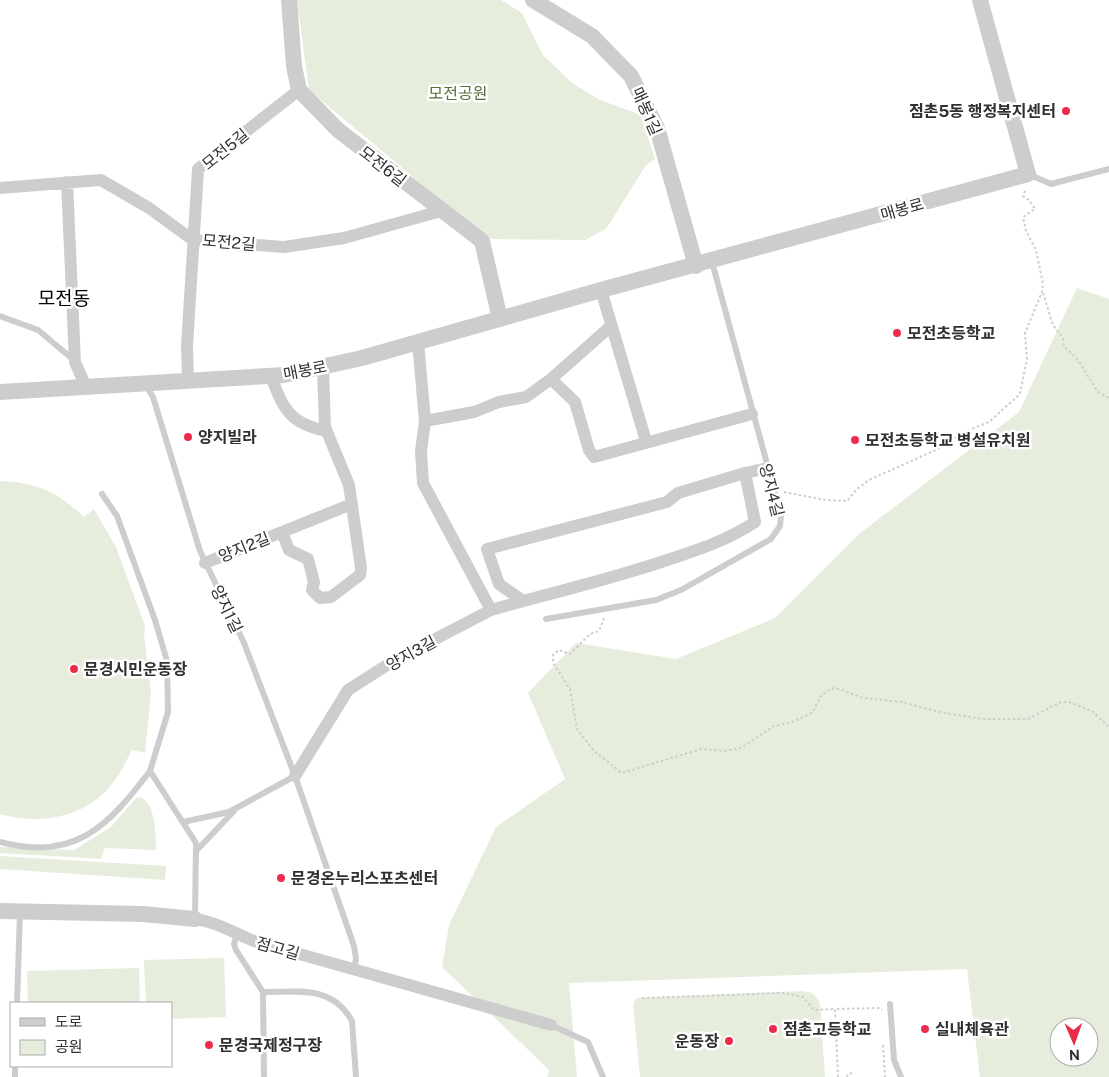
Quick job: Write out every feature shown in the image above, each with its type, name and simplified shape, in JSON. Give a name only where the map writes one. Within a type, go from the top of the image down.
[{"type":"street","points":[[290,0],[294,66],[299,90]]},
{"type":"street","name":"매봉1길","points":[[533,0],[592,36],[632,76],[657,128],[704,264]]},
{"type":"street","points":[[980,0],[1030,175]]},
{"type":"street","name":"모전6길","points":[[299,90],[338,130],[482,241],[500,319]]},
{"type":"street","name":"모전5길","points":[[188,381],[187,346],[198,169],[299,90]]},
{"type":"street","name":"매봉로","points":[[0,392],[271,376],[323,367],[1030,175]]},
{"type":"street","name":"모전2길","points":[[0,188],[101,180],[141,203],[194,240],[284,247],[344,238],[441,211]]},
{"type":"street","points":[[68,182],[75,362],[86,387]]},
{"type":"street","points":[[601,290],[646,441]]},
{"type":"street","points":[[425,421],[474,412],[498,402],[526,397],[551,379],[611,326]]},
{"type":"street","points":[[418,342],[425,421],[421,451],[423,483],[491,610]]},
{"type":"street","name":"양지2길","points":[[282,532],[289,550],[308,558],[315,595],[326,599],[332,597],[360,575],[361,568],[349,486],[327,431],[323,367]]},
{"type":"street","points":[[271,376],[281,401],[296,420],[309,427],[327,431]]},
{"type":"street","points":[[551,379],[575,402],[591,456],[598,457],[646,441],[752,414]]},
{"type":"street","points":[[524,600],[500,584],[487,549],[667,502],[678,493],[768,468]]},
{"type":"street","name":"양지3길","points":[[295,776],[348,690],[395,660],[491,610],[627,574],[700,549],[740,532],[755,522],[745,473]]},
{"type":"street","name":"양지2길","points":[[205,563],[352,504]]},
{"type":"street","name":"점고길","points":[[0,911],[144,914],[195,919],[219,924],[237,935],[354,971],[551,1025]]},
{"type":"lane","points":[[1030,175],[1051,184],[1109,169]]},
{"type":"lane","name":"양지4길","points":[[546,619],[656,600],[681,590],[771,540],[780,526],[781,515],[768,468],[704,264]]},
{"type":"lane","points":[[0,316],[38,330],[75,362]]},
{"type":"lane","name":"양지1길","points":[[145,383],[153,396],[205,563],[244,643],[295,776],[354,946],[356,958],[354,971]]},
{"type":"lane","points":[[0,842],[33,847],[54,847],[74,842],[92,834],[110,820],[150,771],[168,712],[167,661],[155,620],[117,516],[102,494]]},
{"type":"lane","points":[[150,771],[196,843],[195,919]]},
{"type":"lane","name":"양지3길","points":[[183,822],[218,815],[238,808],[295,776]]},
{"type":"lane","points":[[197,850],[238,808]]},
{"type":"lane","points":[[17,1002],[18,926],[21,911]]},
{"type":"lane","points":[[237,935],[234,944],[236,950],[263,992],[264,1077]]},
{"type":"lane","points":[[263,992],[314,992],[329,997],[352,1021],[356,1077]]},
{"type":"lane","points":[[890,1004],[894,1060],[901,1077]]},
{"type":"lane","points":[[551,1025],[588,1042],[603,1077]]},
{"type":"path","points":[[1030,175],[1023,196],[1029,200],[1035,209],[1022,217],[1026,231],[1036,250],[1041,268],[1042,291],[1053,325],[1063,338],[1064,346],[1078,360],[1098,392],[1109,398]]},
{"type":"path","points":[[777,501],[782,492],[788,492],[826,500],[847,501],[856,490],[869,480],[938,449],[964,432],[989,422],[1020,394],[1027,359],[1025,333],[1042,291]]},
{"type":"path","points":[[611,608],[603,619],[599,631],[590,634],[570,654],[558,650],[555,652],[553,663],[570,689],[577,729],[594,751],[622,773],[701,749],[724,751],[741,748],[774,726],[790,723],[812,713],[822,696],[831,688],[839,689],[862,698],[902,702],[939,712],[983,719],[1028,718],[1060,702],[1069,702],[1092,711],[1109,727]]},
{"type":"path","points":[[642,998],[788,994],[805,998],[814,1010],[880,1008],[882,1011]]},
{"type":"path","points":[[835,1010],[838,1077]]},
{"type":"path","points":[[883,1039],[885,1077]]},
{"type":"path","points":[[848,1077],[848,1074],[853,1073]]},
{"type":"green space","name":"모전공원","points":[[290,0],[501,0],[522,13],[543,55],[572,83],[600,100],[641,115],[655,159],[646,165],[606,229],[585,240],[492,239],[473,227],[309,90],[299,16]]},
{"type":"green space","points":[[1077,288],[1109,299],[1109,1077],[980,1077],[967,969],[569,983],[577,1077],[547,1077],[549,1070],[442,967],[449,925],[496,827],[565,779],[528,693],[576,643],[676,659],[775,618],[859,534],[1019,412]]},
{"type":"green space","name":"문경시민운동장","points":[[0,481],[36,486],[46,490],[74,508],[84,517],[94,509],[116,547],[145,626],[144,634],[151,693],[145,753],[132,750],[117,777],[106,791],[94,801],[65,815],[49,818],[33,819],[0,814]]},
{"type":"green space","points":[[141,797],[150,807],[152,814],[156,850],[105,848],[101,859],[0,853],[0,847],[74,850],[111,827],[136,798]]},
{"type":"green space","points":[[0,856],[166,866],[165,880],[0,869]]},
{"type":"green space","points":[[224,958],[226,1017],[172,1019],[172,1002],[146,1002],[144,960]]},
{"type":"green space","points":[[139,968],[140,1002],[28,1002],[27,971]]},
{"type":"green space","name":"운동장","points":[[802,991],[813,993],[820,1003],[825,1077],[640,1077],[633,1005],[636,998]]},
{"type":"place","name":"점촌5동 행정복지센터","points":[[1066,111]]},
{"type":"place","name":"모전초등학교","points":[[897,333]]},
{"type":"place","name":"양지빌라","points":[[188,437]]},
{"type":"place","name":"모전초등학교 병설유치원","points":[[855,440]]},
{"type":"place","name":"문경시민운동장","points":[[74,669]]},
{"type":"place","name":"문경온누리스포츠센터","points":[[281,878]]},
{"type":"place","name":"점촌고등학교","points":[[773,1029]]},
{"type":"place","name":"실내체육관","points":[[925,1029]]},
{"type":"place","name":"운동장","points":[[729,1041]]},
{"type":"place","name":"문경국제정구장","points":[[209,1045]]},
{"type":"district","name":"모전동","points":[[64,298]]}]
